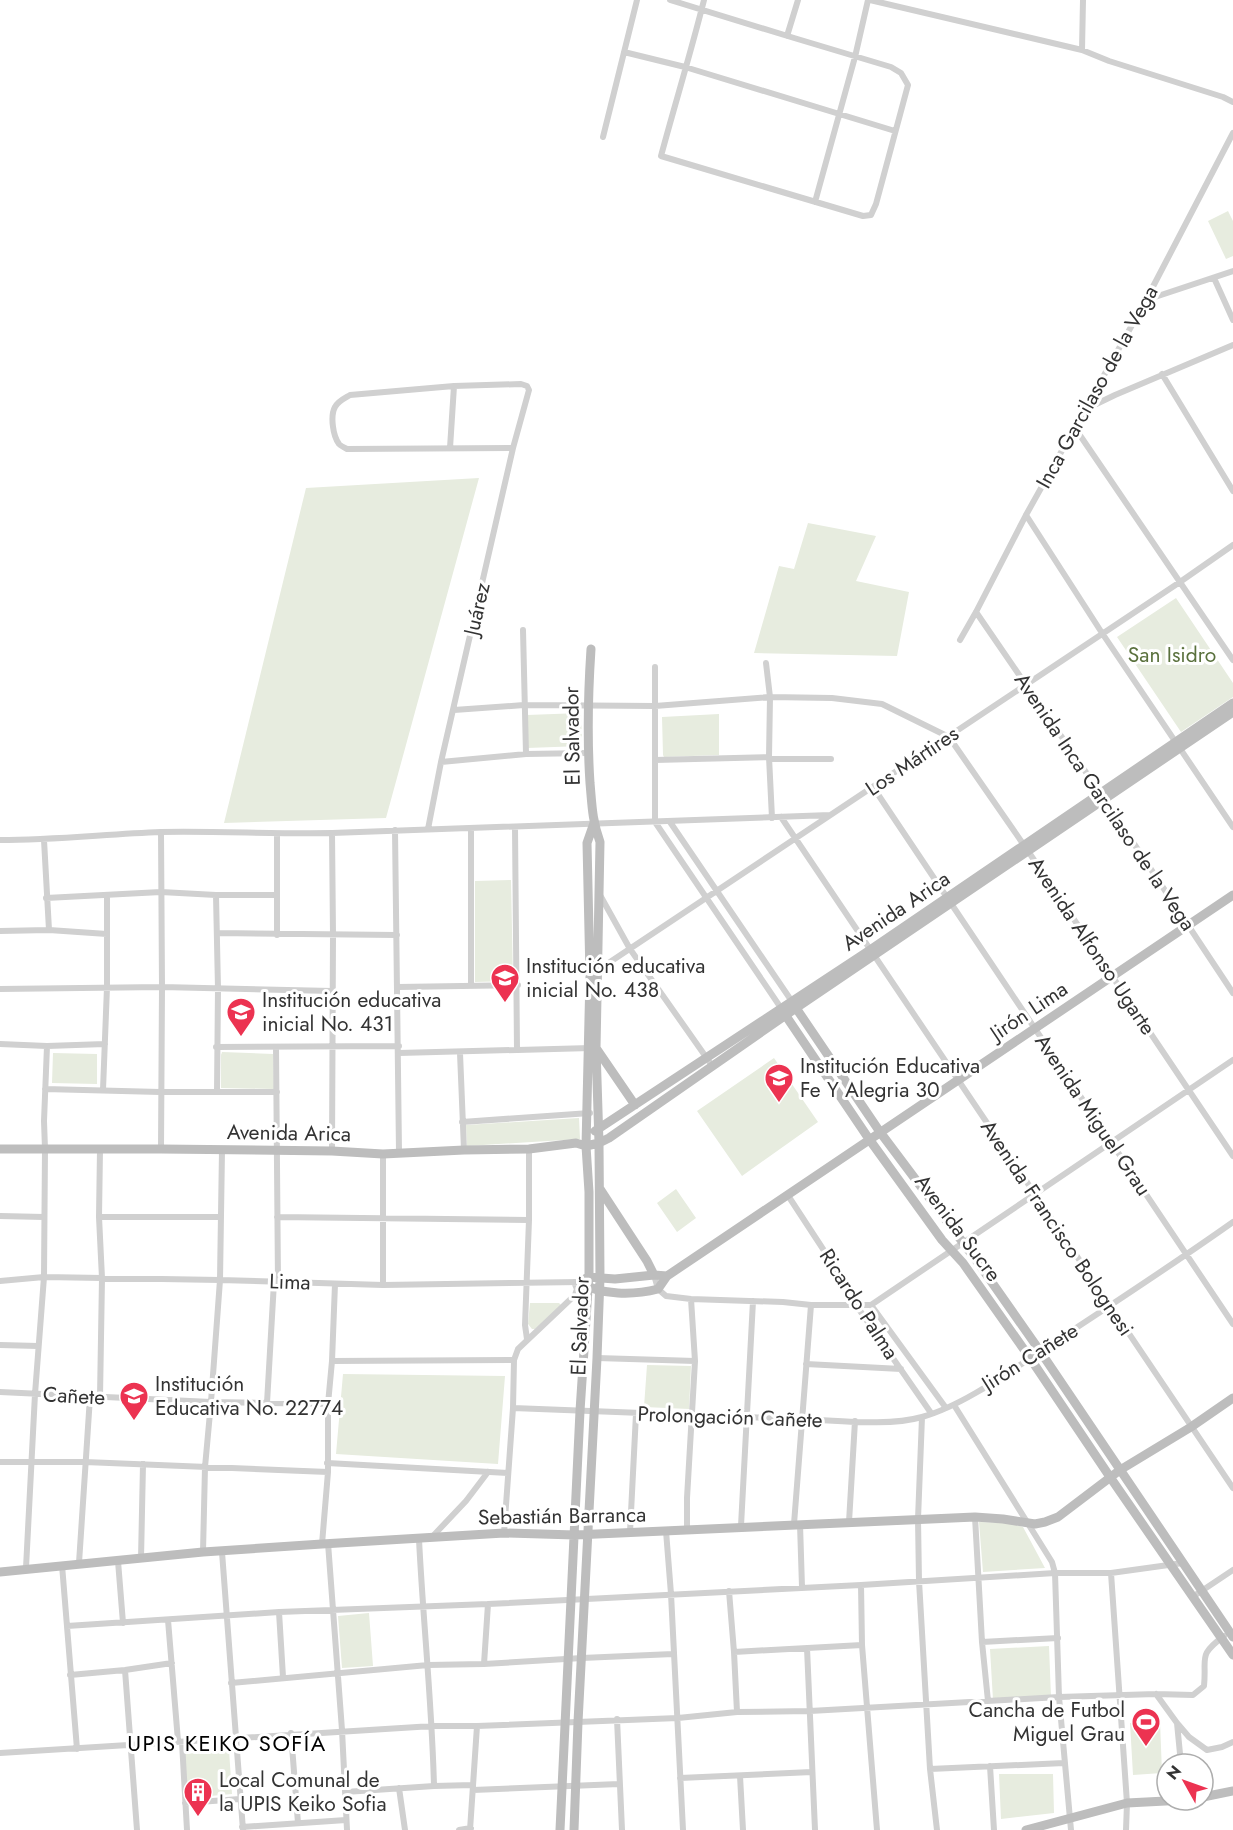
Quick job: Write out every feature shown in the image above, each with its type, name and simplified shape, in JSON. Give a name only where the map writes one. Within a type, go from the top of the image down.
[{"type":"street","points":[[603,136],[637,0]]},
{"type":"street","points":[[670,0],[702,10],[855,57],[891,67],[901,74],[908,85],[871,215],[863,216],[660,156],[702,10],[704,0]]},
{"type":"street","points":[[787,36],[798,0]]},
{"type":"street","points":[[815,202],[869,0],[1082,50],[1233,102]]},
{"type":"street","points":[[1082,50],[1083,0]]},
{"type":"street","points":[[624,52],[895,131]]},
{"type":"street","name":"Inca Garcilaso de la Vega","points":[[960,640],[1026,515],[1146,300],[1233,133]]},
{"type":"street","points":[[1146,300],[1233,271]]},
{"type":"street","points":[[1214,278],[1233,320]]},
{"type":"street","points":[[1086,409],[1233,345]]},
{"type":"street","points":[[1162,374],[1233,491]]},
{"type":"street","name":"Juárez","points":[[428,829],[441,762],[513,448],[529,390],[521,384],[454,386]]},
{"type":"street","points":[[450,448],[454,386],[350,395],[334,408],[335,435],[340,446],[347,449],[513,448]]},
{"type":"street","points":[[1076,428],[1233,660]]},
{"type":"street","points":[[1026,515],[1102,633],[1233,827]]},
{"type":"street","name":"Los Mártires","points":[[590,976],[1233,545]]},
{"type":"street","name":"Avenida Inca Garcilaso de la Vega","points":[[976,612],[1103,796],[1233,993]]},
{"type":"street","points":[[523,630],[526,754]]},
{"type":"street","name":"El Salvador","points":[[560,1830],[575,1535],[583,1282],[589,1192],[586,1146],[587,1113],[598,969],[600,842],[594,823],[588,753],[591,649]]},
{"type":"street","points":[[766,663],[770,697],[769,758],[772,818]]},
{"type":"street","points":[[655,667],[655,822]]},
{"type":"street","points":[[454,710],[524,705],[655,706],[770,697],[832,698],[876,702],[949,737]]},
{"type":"street","name":"Avenida Arica","points":[[576,1143],[706,1058],[794,1005],[950,901],[1178,745],[1233,703]]},
{"type":"street","name":"Avenida Arica","points":[[1178,745],[1233,712]]},
{"type":"street","name":"Avenida Alfonso Ugarte","points":[[949,737],[1233,1156]]},
{"type":"street","points":[[441,762],[526,754],[588,753]]},
{"type":"street","points":[[655,760],[831,759]]},
{"type":"street","name":"Avenida Miguel Grau","points":[[873,787],[1233,1324]]},
{"type":"street","points":[[0,840],[44,840],[161,832],[332,833],[830,815]]},
{"type":"street","name":"Avenida Francisco Bolognesi","points":[[781,817],[1233,1488]]},
{"type":"street","name":"Avenida Sucre","points":[[655,822],[869,1139],[963,1263],[1171,1564],[1198,1593],[1228,1636],[1233,1655]]},
{"type":"street","name":"Avenida Sucre","points":[[670,822],[880,1132],[963,1242],[1040,1351],[1183,1563],[1198,1593]]},
{"type":"street","name":"El Salvador","points":[[574,1830],[600,1278],[599,1112],[592,1048],[587,843],[594,823]]},
{"type":"street","points":[[515,827],[517,1050]]},
{"type":"street","points":[[471,828],[471,986]]},
{"type":"street","points":[[395,830],[399,1152]]},
{"type":"street","points":[[160,1149],[161,832]]},
{"type":"street","points":[[332,833],[332,1151]]},
{"type":"street","points":[[276,934],[277,834]]},
{"type":"street","points":[[44,840],[49,930]]},
{"type":"street","points":[[46,898],[161,892],[277,895]]},
{"type":"street","points":[[598,892],[630,949],[713,1067]]},
{"type":"street","points":[[103,1090],[107,987],[107,895]]},
{"type":"street","points":[[216,895],[218,989],[216,1092]]},
{"type":"street","name":"Jirón Lima","points":[[658,1289],[667,1276],[1233,895]]},
{"type":"street","points":[[0,931],[49,930],[107,934]]},
{"type":"street","points":[[217,933],[397,935]]},
{"type":"street","points":[[398,987],[518,985]]},
{"type":"street","points":[[0,989],[162,987],[332,991]]},
{"type":"street","name":"Avenida Arica","points":[[0,1149],[332,1151],[383,1154],[529,1149],[576,1143],[586,1146],[609,1138],[713,1067],[783,1012]]},
{"type":"street","points":[[0,1044],[47,1046],[105,1044]]},
{"type":"street","points":[[26,1568],[34,1394],[44,1277],[47,1046]]},
{"type":"street","points":[[216,1047],[332,1047],[460,1053],[592,1048],[635,1105]]},
{"type":"street","points":[[267,1403],[276,1282],[276,1047]]},
{"type":"street","points":[[460,1053],[464,1150]]},
{"type":"street","points":[[600,1189],[647,1261],[658,1289],[666,1296],[811,1305],[872,1305],[1233,1060]]},
{"type":"street","points":[[45,1089],[277,1092]]},
{"type":"street","points":[[462,1122],[599,1112]]},
{"type":"street","points":[[100,1149],[99,1217],[102,1278],[100,1397]]},
{"type":"street","points":[[527,1339],[525,1325],[529,1149]]},
{"type":"street","points":[[203,1552],[205,1467],[220,1280],[222,1150]]},
{"type":"street","points":[[383,1154],[383,1285]]},
{"type":"street","name":"Ricardo Palma","points":[[787,1194],[838,1272],[856,1305],[931,1413]]},
{"type":"street","points":[[0,1216],[44,1216]]},
{"type":"street","points":[[99,1217],[221,1216]]},
{"type":"street","points":[[277,1217],[529,1220]]},
{"type":"street","name":"Jirón Cañete","points":[[946,1408],[1030,1358],[1187,1255],[1233,1222]]},
{"type":"street","points":[[504,1533],[514,1360],[518,1349],[575,1295],[583,1282],[600,1278],[667,1276]]},
{"type":"street","name":"Lima","points":[[0,1281],[44,1277],[383,1285],[583,1282]]},
{"type":"street","points":[[583,1282],[599,1290],[612,1292],[632,1293],[658,1289]]},
{"type":"street","points":[[335,1284],[328,1404],[325,1543],[338,1674],[346,1830]]},
{"type":"street","points":[[687,1530],[695,1361],[691,1299]]},
{"type":"street","points":[[741,1526],[753,1301]]},
{"type":"street","points":[[802,1587],[797,1524],[811,1305]]},
{"type":"street","name":"Ricardo Palma","points":[[872,1305],[946,1408]]},
{"type":"street","points":[[0,1345],[38,1346]]},
{"type":"street","points":[[597,1358],[695,1361]]},
{"type":"street","points":[[332,1361],[514,1360]]},
{"type":"street","points":[[806,1364],[901,1368]]},
{"type":"street","name":"Cañete","points":[[0,1392],[211,1402],[328,1404]]},
{"type":"street","points":[[79,1563],[90,1397]]},
{"type":"street","name":"Sebastián Barranca","points":[[0,1572],[203,1552],[504,1533],[575,1535],[918,1518],[975,1517],[1027,1523],[1045,1522],[1072,1508],[1120,1470],[1191,1427],[1233,1398]]},
{"type":"street","points":[[954,1405],[1052,1562],[1055,1573],[1059,1697],[1071,1830]]},
{"type":"street","name":"Prolongación Cañete","points":[[513,1408],[855,1421],[901,1420],[922,1417],[946,1408]]},
{"type":"street","points":[[630,1532],[636,1414]]},
{"type":"street","points":[[922,1417],[918,1518],[920,1581],[930,1769],[937,1830]]},
{"type":"street","points":[[849,1522],[855,1421]]},
{"type":"street","points":[[0,1462],[85,1462],[328,1472]]},
{"type":"street","points":[[141,1559],[143,1464]]},
{"type":"street","points":[[327,1464],[508,1473]]},
{"type":"street","points":[[432,1538],[488,1472]]},
{"type":"street","points":[[975,1517],[982,1642],[988,1701]]},
{"type":"street","points":[[666,1531],[683,1830]]},
{"type":"street","points":[[419,1539],[422,1605],[433,1725],[434,1786]]},
{"type":"street","points":[[222,1552],[242,1828],[346,1820]]},
{"type":"street","points":[[118,1561],[123,1623]]},
{"type":"street","points":[[67,1626],[332,1609],[488,1604],[1055,1573],[1111,1572],[1183,1563]]},
{"type":"street","points":[[62,1565],[77,1749]]},
{"type":"street","points":[[1198,1593],[1233,1570]]},
{"type":"street","points":[[1111,1572],[1127,1803],[1126,1830]]},
{"type":"street","points":[[861,1585],[862,1645],[877,1830]]},
{"type":"street","points":[[729,1591],[737,1712]]},
{"type":"street","points":[[484,1664],[488,1604]]},
{"type":"street","points":[[279,1612],[283,1677]]},
{"type":"street","points":[[168,1620],[187,1830]]},
{"type":"street","points":[[0,1753],[433,1725],[477,1726],[678,1718],[737,1712],[810,1711],[1059,1697],[1193,1695],[1204,1686],[1204,1657],[1208,1649],[1228,1636]]},
{"type":"street","points":[[982,1642],[1058,1638]]},
{"type":"street","points":[[734,1652],[862,1645]]},
{"type":"street","points":[[807,1648],[815,1830]]},
{"type":"street","points":[[231,1683],[428,1665],[674,1654]]},
{"type":"street","points":[[70,1675],[172,1663]]},
{"type":"street","points":[[125,1670],[137,1830]]},
{"type":"street","points":[[1156,1694],[1189,1737],[1207,1750],[1233,1742]]},
{"type":"street","points":[[617,1719],[622,1830]]},
{"type":"street","points":[[1177,1723],[1180,1752]]},
{"type":"street","points":[[459,1830],[470,1829],[477,1726]]},
{"type":"street","points":[[291,1733],[298,1823]]},
{"type":"street","points":[[930,1769],[1064,1763]]},
{"type":"street","points":[[990,1766],[994,1830]]},
{"type":"street","points":[[681,1778],[812,1772]]},
{"type":"street","points":[[740,1776],[743,1830]]},
{"type":"street","points":[[345,1792],[434,1786],[619,1784]]},
{"type":"street","points":[[399,1788],[405,1830]]},
{"type":"street","points":[[1215,1795],[1233,1791]]},
{"type":"street","points":[[185,1803],[240,1799]]},
{"type":"street","points":[[1027,1830],[1127,1803],[1155,1802]]},
{"type":"green space","points":[[1228,211],[1233,221],[1233,256],[1226,259],[1208,221]]},
{"type":"green space","points":[[479,478],[386,818],[224,823],[306,488]]},
{"type":"green space","points":[[808,523],[876,536],[856,581],[909,592],[897,656],[754,653],[779,566],[794,569]]},
{"type":"green space","name":"San Isidro","points":[[1176,598],[1233,683],[1233,697],[1181,732],[1117,637]]},
{"type":"green space","points":[[581,713],[582,746],[527,748],[527,715]]},
{"type":"green space","points":[[719,714],[719,755],[664,757],[662,717]]},
{"type":"green space","points":[[511,880],[513,981],[475,982],[475,881]]},
{"type":"green space","points":[[222,1052],[273,1054],[274,1089],[221,1088]]},
{"type":"green space","points":[[53,1053],[97,1054],[97,1084],[52,1083]]},
{"type":"green space","points":[[774,1058],[818,1122],[742,1176],[697,1111]]},
{"type":"green space","points":[[579,1118],[580,1139],[467,1146],[466,1125]]},
{"type":"green space","points":[[676,1189],[696,1218],[677,1232],[657,1203]]},
{"type":"green space","points":[[530,1303],[559,1303],[562,1306],[535,1329],[532,1329],[528,1324]]},
{"type":"green space","points":[[647,1365],[691,1366],[689,1409],[644,1407]]},
{"type":"green space","points":[[343,1374],[505,1376],[498,1464],[336,1454]]},
{"type":"green space","points":[[979,1522],[1009,1523],[1023,1527],[1045,1568],[983,1572]]},
{"type":"green space","points":[[369,1613],[373,1666],[342,1668],[338,1616]]},
{"type":"green space","points":[[1049,1646],[1051,1697],[993,1700],[990,1649]]},
{"type":"green space","name":"Cancha de Futbol Miguel Grau","points":[[1160,1721],[1161,1752],[1155,1752],[1155,1773],[1133,1775],[1130,1723]]},
{"type":"green space","points":[[229,1750],[232,1794],[188,1798],[184,1754]]},
{"type":"green space","points":[[999,1774],[1053,1774],[1054,1813],[1001,1819]]},
{"type":"place","name":"Institución educativa inicial No. 438","points":[[505,1004]]},
{"type":"place","name":"Institución educativa inicial No. 431","points":[[241,1038]]},
{"type":"place","name":"Institución Educativa Fe Y Alegria 30","points":[[779,1104]]},
{"type":"place","name":"Institución Educativa No. 22774","points":[[134,1422]]},
{"type":"place","name":"Cancha de Futbol Miguel Grau","points":[[1146,1748]]},
{"type":"place","name":"Local Comunal de la UPIS Keiko Sofia","points":[[198,1818]]},
{"type":"district","name":"UPIS KEIKO SOFÍA","points":[[227,1743]]}]
